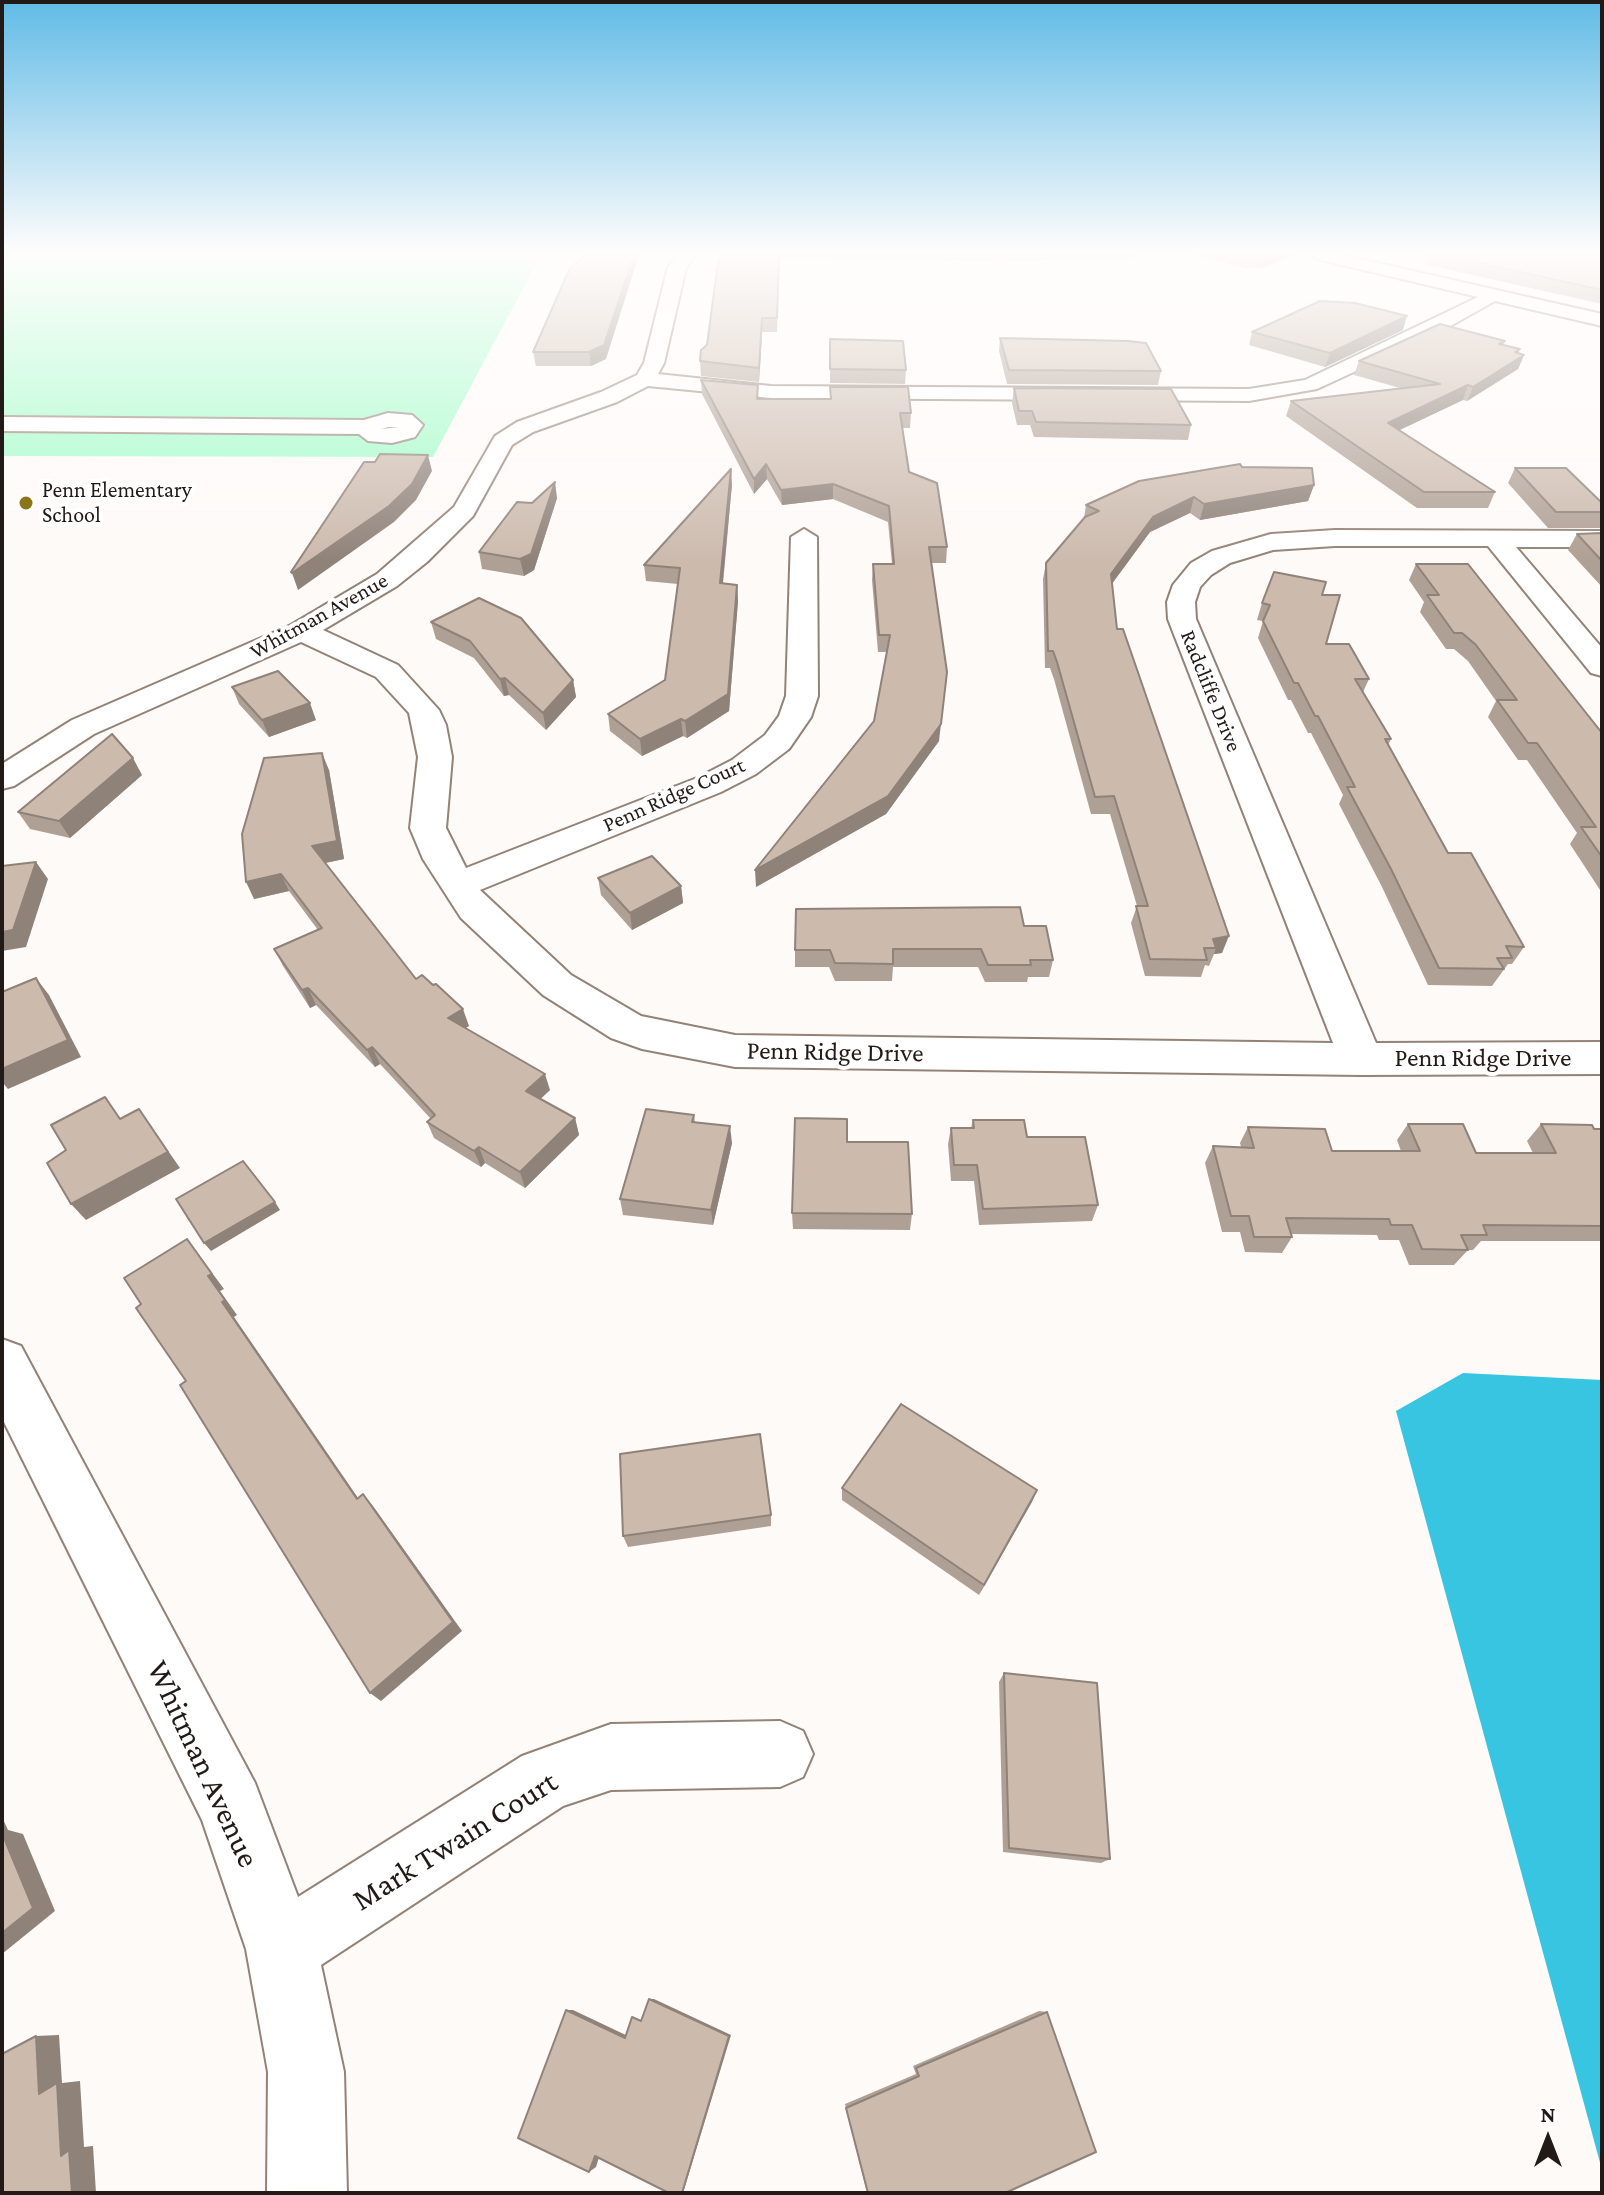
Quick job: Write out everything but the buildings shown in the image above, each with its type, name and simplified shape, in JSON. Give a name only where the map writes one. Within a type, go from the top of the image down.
[{"type":"street","points":[[655,357],[645,379],[771,392],[1249,395],[1310,385],[1370,357]]},
{"type":"street","name":"Whitman Avenue","points":[[2,779],[83,727],[301,631],[387,580],[444,532],[477,492],[503,441],[525,427],[609,397],[645,379]]},
{"type":"street","points":[[2,424],[369,427]]},
{"type":"street","name":"Penn Ridge Court","points":[[458,885],[709,785],[744,767],[777,742],[795,717],[802,696],[804,537]]},
{"type":"street","name":"Radcliffe Drive","points":[[1361,1059],[1182,619],[1181,602],[1187,585],[1201,569],[1221,557],[1271,542],[1335,538],[1602,539]]},
{"type":"street","points":[[1495,538],[1602,667]]},
{"type":"street","name":"Penn Ridge Drive","points":[[301,631],[387,671],[423,710],[430,725],[435,757],[428,828],[441,859],[497,933],[557,985],[626,1027],[695,1046],[735,1051],[1361,1059],[1602,1058]]},
{"type":"street","name":"Whitman Avenue","points":[[2,1363],[231,1807],[282,1949],[306,2072],[307,2193]]},
{"type":"street","name":"Mark Twain Court","points":[[282,1949],[545,1779],[611,1757],[780,1754]]},
{"type":"green space","points":[[2,357],[486,357],[433,457],[2,456]]},
{"type":"water","points":[[1463,1373],[1602,1380],[1602,2170],[1396,1411]]},
{"type":"place","name":"Penn Elementary School","points":[[26,503]]}]
